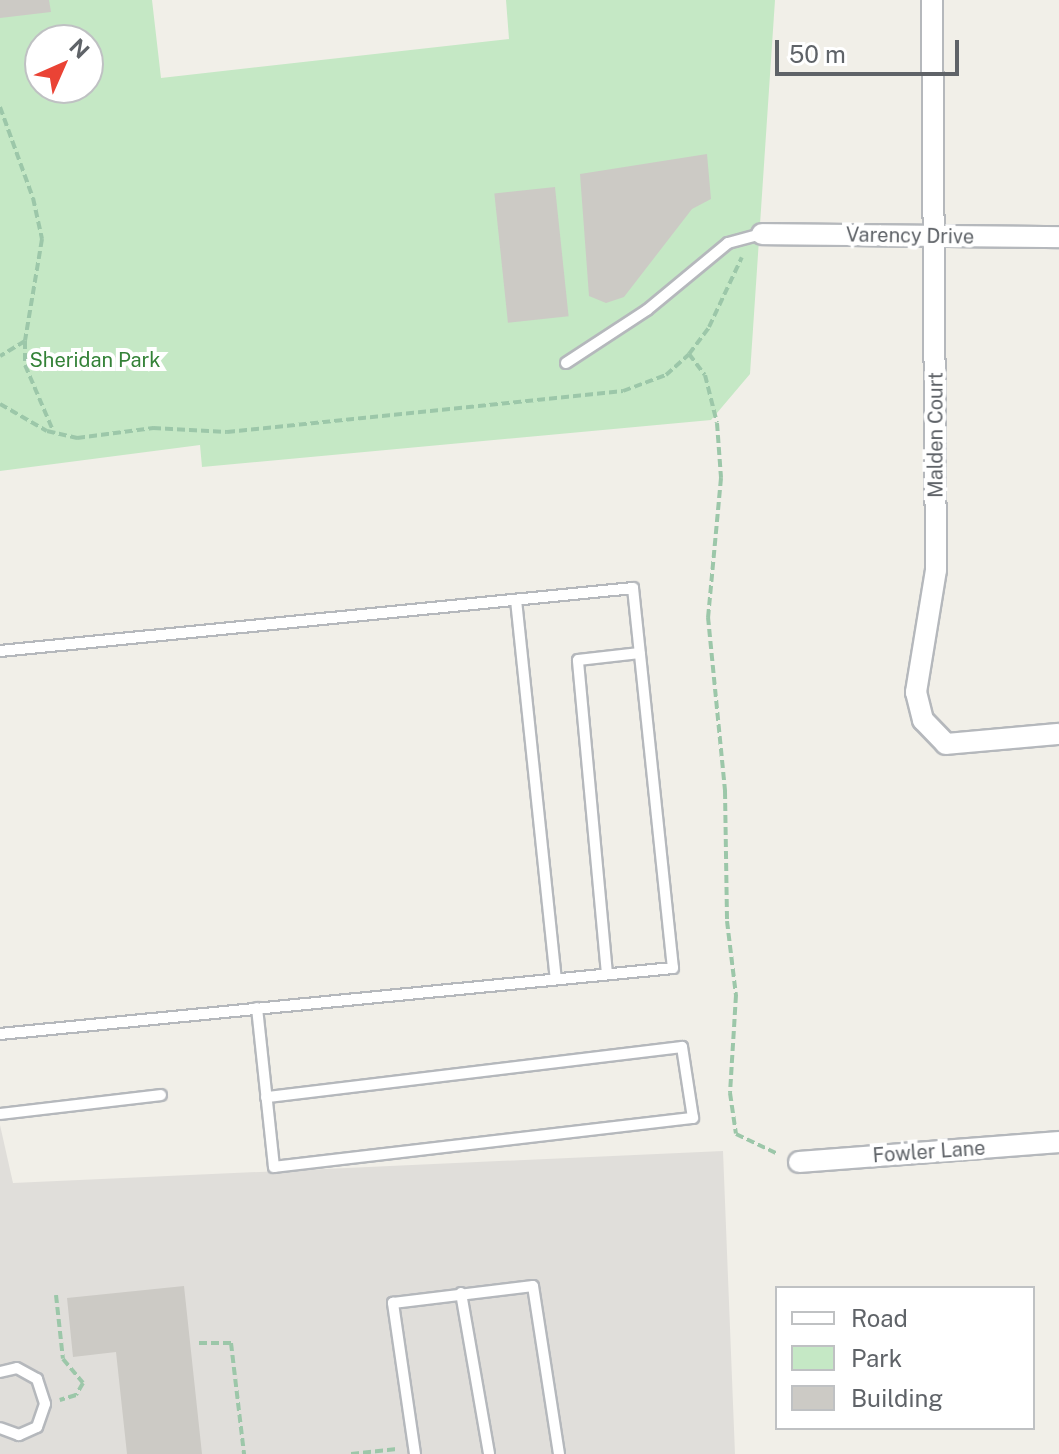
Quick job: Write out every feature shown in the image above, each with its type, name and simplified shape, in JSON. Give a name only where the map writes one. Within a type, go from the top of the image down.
[{"type":"street","name":"Malden Court","points":[[932,0],[936,570],[916,692],[923,720],[946,744],[1059,734]]},
{"type":"street","name":"Varency Drive","points":[[762,234],[1059,237]]},
{"type":"street","name":"Fowler Lane","points":[[799,1162],[1059,1142]]},
{"type":"lane","points":[[566,363],[647,310],[728,243],[762,234]]},
{"type":"lane","points":[[0,651],[633,588],[673,968],[0,1034]]},
{"type":"lane","points":[[516,600],[556,979]]},
{"type":"lane","points":[[607,974],[578,660],[640,653]]},
{"type":"lane","points":[[257,1008],[266,1097],[274,1167],[693,1118],[682,1047],[266,1097]]},
{"type":"lane","points":[[0,1114],[161,1095]]},
{"type":"lane","points":[[415,1451],[393,1303],[533,1286],[559,1454]]},
{"type":"lane","points":[[461,1293],[489,1454]]},
{"type":"lane","points":[[0,1372],[17,1368],[37,1379],[45,1404],[37,1427],[19,1435],[0,1428]]},
{"type":"path","points":[[0,107],[33,198],[42,239],[25,341],[25,365],[54,433]]},
{"type":"path","points":[[0,404],[54,433],[77,438],[153,428],[227,432],[623,391],[666,375],[689,354],[709,327],[738,262],[762,234]]},
{"type":"path","points":[[0,356],[25,341]]},
{"type":"path","points":[[689,354],[705,375],[717,423],[721,478],[708,617],[725,791],[727,921],[736,995],[730,1093],[736,1134],[799,1162]]},
{"type":"path","points":[[45,1404],[76,1395],[83,1383],[63,1359],[56,1295]]},
{"type":"path","points":[[199,1343],[231,1343],[244,1454]]},
{"type":"path","points":[[351,1454],[415,1451]]},
{"type":"shaded area","points":[[0,1125],[13,1183],[723,1151],[735,1454],[0,1454]]},
{"type":"green space","name":"Sheridan Park","points":[[0,0],[152,0],[161,78],[509,39],[506,0],[775,0],[750,374],[711,420],[202,467],[200,445],[0,471]]},
{"type":"building","points":[[0,0],[49,0],[51,12],[0,18]]},
{"type":"building","points":[[707,154],[711,199],[692,209],[624,297],[606,303],[589,296],[580,174]]},
{"type":"building","points":[[555,187],[569,316],[508,323],[494,193]]},
{"type":"building","points":[[184,1286],[202,1454],[127,1454],[116,1352],[73,1357],[67,1298]]}]
